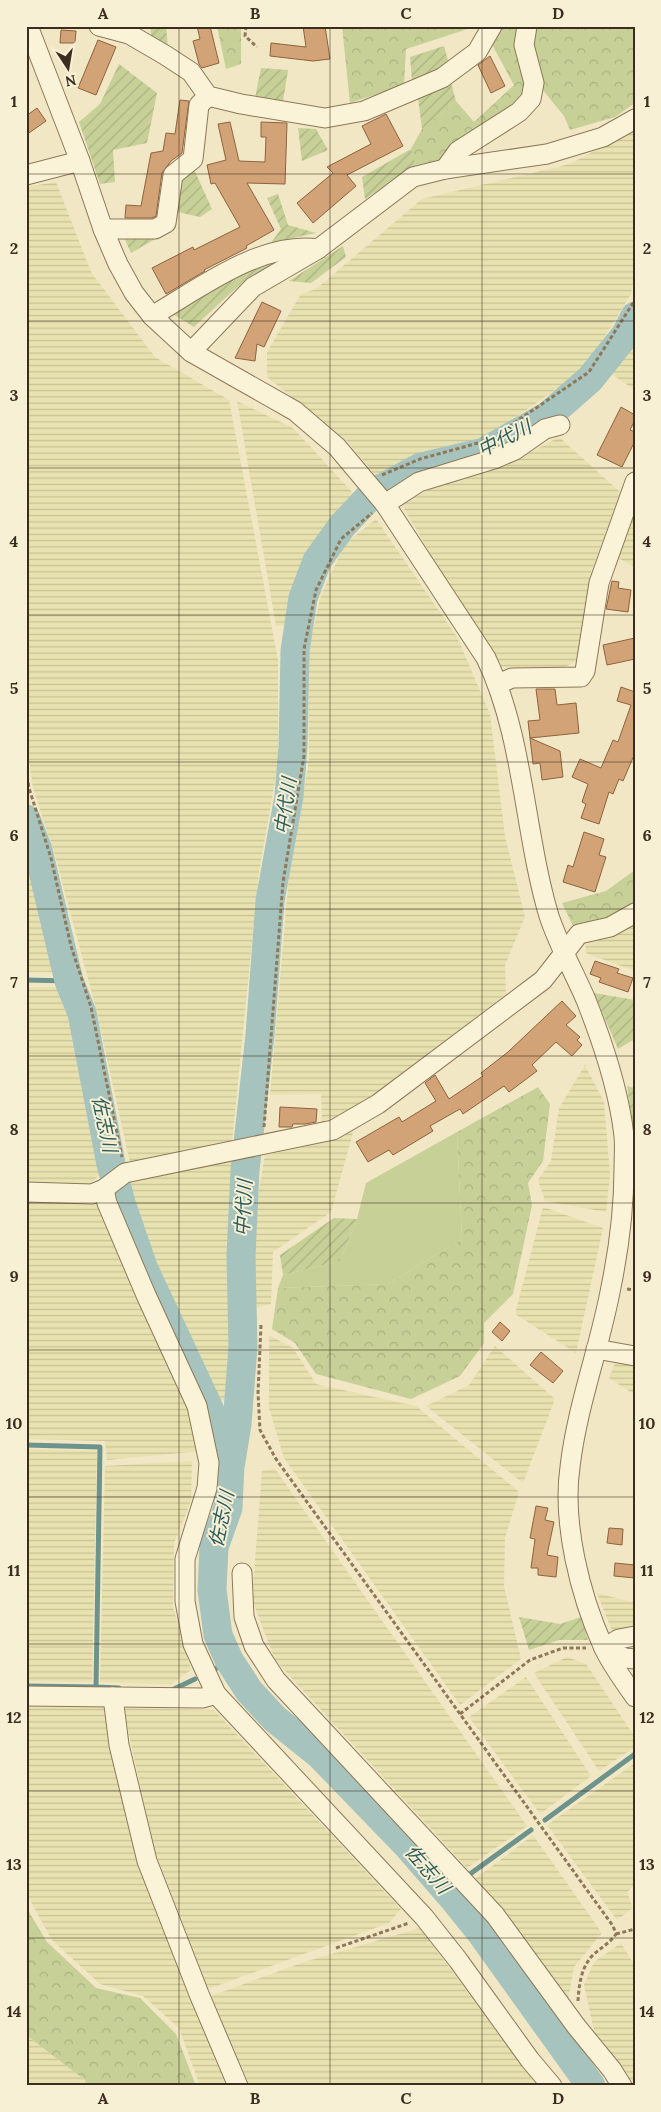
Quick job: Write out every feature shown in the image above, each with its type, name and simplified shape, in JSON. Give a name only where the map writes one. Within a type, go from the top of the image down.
[{"type":"street","points":[[28,26],[80,161],[103,228],[118,264],[134,293],[152,316],[191,352],[295,411],[337,447],[368,481],[385,504],[486,658],[498,684],[511,732],[530,836],[545,898],[563,954],[585,1000],[612,1074],[624,1136],[624,1199],[611,1288],[569,1468],[568,1522],[579,1575],[604,1648],[635,1697]]},
{"type":"street","points":[[99,26],[129,34],[165,55],[191,72],[208,96],[241,104],[325,118],[364,111],[442,78],[477,52],[492,26]]},
{"type":"street","points":[[445,169],[458,151],[519,112],[531,99],[534,83],[524,45],[526,26]]},
{"type":"street","points":[[103,228],[155,229],[166,224],[173,175],[193,159],[199,105],[208,96]]},
{"type":"street","points":[[191,352],[253,287],[318,249],[414,178],[445,169],[547,154],[603,137],[635,119]]},
{"type":"street","points":[[26,175],[80,161]]},
{"type":"street","points":[[152,316],[251,258],[301,247],[318,249]]},
{"type":"street","points":[[385,504],[419,482],[494,459],[516,450],[545,429],[560,425]]},
{"type":"street","points":[[498,684],[512,678],[580,677],[586,671],[599,583],[635,482]]},
{"type":"street","points":[[26,1192],[92,1194],[104,1189],[125,1173],[333,1130],[378,1104],[543,980],[578,934],[610,927],[635,913]]},
{"type":"street","points":[[104,1189],[107,1203],[142,1287],[197,1406],[209,1463],[207,1488],[185,1560],[185,1601],[193,1644],[216,1694],[424,1917],[458,1960],[530,2060],[552,2086]]},
{"type":"street","points":[[596,1349],[635,1356]]},
{"type":"street","points":[[242,1573],[244,1617],[254,1646],[276,1680],[495,1915],[576,2026],[612,2070],[622,2086]]},
{"type":"street","points":[[604,1648],[619,1638],[635,1636]]},
{"type":"street","points":[[604,1648],[625,1658],[635,1659]]},
{"type":"street","points":[[26,1696],[203,1698],[216,1694]]},
{"type":"street","points":[[113,1697],[119,1745],[147,1861],[198,1994],[238,2086]]},
{"type":"path","points":[[246,26],[245,36],[257,48]]},
{"type":"path","points":[[368,481],[420,459],[489,440],[497,435],[588,372],[635,300]]},
{"type":"path","points":[[263,1144],[283,882],[304,756],[304,649],[316,590],[341,539],[385,504]]},
{"type":"path","points":[[26,770],[29,788],[51,858],[71,946],[91,1007],[125,1173]]},
{"type":"path","points":[[261,1324],[258,1393],[260,1430],[276,1460],[613,1926],[616,1934]]},
{"type":"path","points":[[460,1714],[530,1660],[563,1648],[604,1648]]},
{"type":"path","points":[[336,1948],[424,1917]]},
{"type":"path","points":[[576,2026],[580,1980],[591,1957],[612,1940],[616,1934],[635,1929]]},
{"type":"shaded area","points":[[635,129],[635,272],[631,294],[584,370],[487,437],[420,455],[376,476],[347,441],[267,377],[267,352],[301,294],[316,289],[422,199],[570,164]]},
{"type":"shaded area","points":[[56,182],[91,272],[155,357],[229,400],[278,660],[278,764],[259,872],[232,1142],[130,1163],[96,1009],[55,855],[33,788],[26,736],[26,187]]},
{"type":"shaded area","points":[[635,337],[635,390],[611,374]]},
{"type":"shaded area","points":[[237,401],[293,428],[353,493],[304,555],[286,625],[276,626]]},
{"type":"shaded area","points":[[559,437],[620,492],[590,575],[578,660],[562,669],[498,667],[401,504],[433,488],[505,466]]},
{"type":"shaded area","points":[[635,505],[635,567],[614,556]]},
{"type":"shaded area","points":[[376,519],[457,637],[490,714],[505,836],[525,917],[505,965],[506,994],[357,1107],[322,1122],[321,1094],[270,1095],[289,875],[309,761],[308,653],[321,595],[345,544]]},
{"type":"shaded area","points":[[26,864],[55,972],[26,972]]},
{"type":"shaded area","points":[[635,920],[635,971],[586,953],[585,937]]},
{"type":"shaded area","points":[[26,987],[58,987],[72,1021],[105,1168],[90,1185],[26,1184]]},
{"type":"shaded area","points":[[585,1065],[604,1102],[610,1174],[606,1212],[545,1201],[538,1180],[551,1161],[559,1108]]},
{"type":"shaded area","points":[[354,1129],[331,1212],[273,1252],[271,1304],[253,1309],[256,1207],[265,1155],[322,1143]]},
{"type":"shaded area","points":[[233,1160],[228,1396],[219,1403],[145,1235],[129,1181]]},
{"type":"shaded area","points":[[26,1200],[96,1201],[189,1402],[201,1451],[107,1460],[105,1441],[26,1439]]},
{"type":"shaded area","points":[[543,1207],[603,1228],[576,1353],[515,1314]]},
{"type":"shaded area","points":[[269,1335],[293,1348],[316,1384],[416,1406],[519,1492],[505,1538],[504,1586],[521,1659],[460,1705],[284,1458],[269,1408]]},
{"type":"shaded area","points":[[495,1346],[555,1399],[523,1483],[426,1406],[469,1385]]},
{"type":"shaded area","points":[[635,1359],[635,1395],[609,1378],[616,1360]]},
{"type":"shaded area","points":[[26,1449],[97,1451],[92,1682],[26,1681]]},
{"type":"shaded area","points":[[192,1461],[191,1501],[174,1543],[173,1607],[191,1670],[171,1684],[100,1682],[105,1466]]},
{"type":"shaded area","points":[[275,1469],[527,1826],[467,1868],[275,1660],[252,1599],[262,1471]]},
{"type":"shaded area","points":[[597,1593],[635,1603],[635,1627],[612,1631]]},
{"type":"shaded area","points":[[567,1657],[586,1664],[635,1737],[635,1747],[599,1771],[534,1673]]},
{"type":"shaded area","points":[[526,1677],[591,1776],[540,1814],[469,1717]]},
{"type":"shaded area","points":[[26,1704],[103,1705],[140,1861],[229,2086],[200,2086],[179,2028],[143,1996],[100,1984],[52,1940],[26,1893]]},
{"type":"shaded area","points":[[123,1708],[214,1710],[401,1909],[389,1923],[208,1989],[155,1852]]},
{"type":"shaded area","points":[[635,1763],[635,1885],[627,1892],[633,1908],[617,1920],[547,1825]]},
{"type":"shaded area","points":[[533,1835],[602,1933],[574,1967],[568,2000],[475,1879]]},
{"type":"shaded area","points":[[420,1928],[537,2086],[249,2086],[211,1996],[304,1962]]},
{"type":"shaded area","points":[[621,1943],[635,1966],[635,2086],[631,2086],[595,2035],[584,1985],[594,1962]]},
{"type":"shaded area","points":[[26,2035],[85,2080],[87,2086],[26,2086]]},
{"type":"green space","points":[[150,26],[166,26],[168,49],[152,41]]},
{"type":"green space","points":[[217,26],[241,26],[241,64],[226,69]]},
{"type":"green space","points":[[342,26],[477,26],[406,49],[404,85],[350,103]]},
{"type":"green space","points":[[482,26],[520,26],[535,107],[475,152],[416,165],[411,149],[422,129],[456,101],[474,122],[514,85]]},
{"type":"green space","points":[[537,26],[635,26],[635,103],[615,117],[570,130],[564,116],[542,89],[534,45]]},
{"type":"green space","points":[[444,46],[449,64],[412,81],[410,57]]},
{"type":"green space","points":[[119,64],[157,93],[147,143],[113,150],[115,182],[100,184],[79,122],[100,104]]},
{"type":"green space","points":[[261,68],[288,70],[283,101],[255,98]]},
{"type":"green space","points":[[451,83],[456,101],[422,129],[418,98]]},
{"type":"green space","points":[[298,128],[316,129],[328,150],[302,161]]},
{"type":"green space","points":[[411,149],[416,165],[365,199],[362,177]]},
{"type":"green space","points":[[192,165],[212,209],[200,217],[173,211],[177,179]]},
{"type":"green space","points":[[278,194],[288,225],[316,233],[271,243],[281,229],[267,198]]},
{"type":"green space","points":[[122,233],[157,238],[131,253]]},
{"type":"green space","points":[[343,246],[346,257],[311,283],[289,281]]},
{"type":"green space","points":[[276,262],[247,278],[194,327],[171,313],[247,268]]},
{"type":"green space","points":[[635,870],[635,910],[602,922],[573,926],[562,903],[606,891]]},
{"type":"green space","points":[[594,993],[635,1000],[635,1039],[618,1049]]},
{"type":"green space","points":[[627,1086],[635,1088],[635,1130],[633,1131]]},
{"type":"green space","points":[[538,1087],[550,1104],[543,1161],[528,1183],[532,1205],[513,1294],[484,1323],[484,1343],[460,1376],[411,1399],[316,1374],[295,1343],[272,1329],[278,1288],[388,1284],[462,1239],[457,1132]]},
{"type":"green space","points":[[457,1132],[462,1239],[388,1284],[278,1288],[283,1275],[340,1261],[357,1219],[366,1183]]},
{"type":"green space","points":[[334,1218],[357,1219],[340,1261],[283,1275],[280,1255]]},
{"type":"green space","points":[[519,1617],[560,1624],[581,1617],[588,1640],[559,1640],[529,1650]]},
{"type":"green space","points":[[26,1907],[47,1942],[96,1988],[140,1998],[176,2034],[196,2086],[87,2086],[85,2080],[26,2035]]},
{"type":"building","points":[[197,26],[210,26],[219,63],[202,68],[199,64],[193,41],[200,39]]},
{"type":"building","points":[[303,26],[325,26],[330,59],[313,61],[270,56],[271,43],[306,47]]},
{"type":"building","points":[[61,30],[76,31],[75,43],[60,43]]},
{"type":"building","points":[[98,40],[116,47],[96,95],[78,88]]},
{"type":"building","points":[[490,56],[505,86],[491,93],[478,65]]},
{"type":"building","points":[[180,100],[189,101],[182,153],[171,161],[162,173],[156,216],[152,218],[125,218],[126,205],[141,206],[151,153],[163,151],[166,133],[175,134]]},
{"type":"building","points":[[37,108],[46,121],[26,135],[26,116]]},
{"type":"building","points":[[386,114],[403,146],[347,175],[356,186],[313,223],[297,203],[333,173],[327,167],[371,144],[362,126]]},
{"type":"building","points":[[230,122],[239,161],[265,162],[266,137],[261,137],[261,122],[287,123],[285,184],[247,183],[274,230],[246,246],[247,248],[204,270],[166,294],[152,268],[193,247],[194,250],[240,227],[215,183],[211,184],[207,165],[226,160],[218,124]]},
{"type":"building","points":[[262,302],[281,311],[264,347],[257,344],[255,361],[235,358]]},
{"type":"building","points":[[621,407],[635,415],[635,420],[630,430],[635,432],[635,441],[622,467],[597,455]]},
{"type":"building","points":[[612,581],[619,582],[618,588],[631,590],[628,612],[606,609]]},
{"type":"building","points":[[635,638],[635,659],[607,665],[603,645]]},
{"type":"building","points":[[621,687],[635,692],[635,753],[623,781],[619,779],[613,794],[609,792],[599,824],[581,818],[586,804],[582,802],[588,784],[572,777],[580,759],[601,768],[613,740],[618,742],[631,705],[617,701]]},
{"type":"building","points":[[536,689],[555,689],[557,705],[576,703],[579,733],[530,738],[528,721],[540,720]]},
{"type":"building","points":[[530,738],[560,751],[563,777],[542,780],[540,763],[533,764]]},
{"type":"building","points":[[584,832],[604,839],[599,855],[606,857],[595,892],[563,882],[568,865],[573,867]]},
{"type":"building","points":[[595,961],[619,969],[617,973],[633,978],[628,992],[599,982],[601,978],[590,974]]},
{"type":"building","points":[[562,1001],[576,1016],[566,1025],[580,1037],[577,1040],[582,1045],[572,1056],[556,1042],[532,1065],[537,1071],[509,1092],[504,1086],[463,1114],[460,1109],[430,1126],[433,1131],[393,1155],[389,1150],[368,1162],[356,1142],[399,1117],[402,1122],[436,1101],[425,1083],[435,1075],[449,1099],[483,1076],[481,1073],[508,1052]]},
{"type":"building","points":[[280,1107],[317,1109],[316,1122],[293,1124],[292,1127],[279,1127]]},
{"type":"building","points":[[500,1322],[510,1331],[502,1341],[492,1332]]},
{"type":"building","points":[[541,1352],[563,1371],[553,1383],[530,1365]]},
{"type":"building","points":[[536,1506],[548,1508],[545,1520],[554,1522],[547,1555],[558,1557],[556,1577],[538,1575],[538,1568],[531,1568],[535,1539],[530,1538]]},
{"type":"building","points":[[609,1528],[623,1529],[622,1545],[607,1543]]},
{"type":"building","points":[[615,1563],[635,1565],[635,1578],[614,1576]]},
{"type":"waterway","name":"中代川","points":[[231,1461],[237,1424],[243,1347],[241,1256],[245,1170],[260,1035],[270,901],[289,796],[293,747],[295,651],[303,598],[317,561],[342,526],[373,493],[421,467],[484,452],[549,415],[590,379],[626,334],[635,316]]},
{"type":"waterway","name":"佐志川","points":[[26,819],[38,850],[69,981],[82,1013],[111,1164],[121,1203],[143,1267],[219,1430],[230,1465],[228,1508],[214,1547],[212,1590],[218,1635],[229,1660],[249,1691],[275,1719],[320,1755],[407,1845],[453,1898],[482,1934],[591,2086]]},
{"type":"waterway","points":[[26,980],[69,981]]},
{"type":"waterway","points":[[26,1445],[100,1447],[96,1687],[119,1688]]},
{"type":"waterway","points":[[217,1668],[229,1660]]},
{"type":"waterway","points":[[172,1690],[195,1679]]},
{"type":"waterway","points":[[26,1686],[96,1687]]},
{"type":"waterway","points":[[545,1820],[635,1754]]},
{"type":"waterway","points":[[470,1874],[531,1830]]},
{"type":"waterway","points":[[453,1898],[457,1886]]}]
